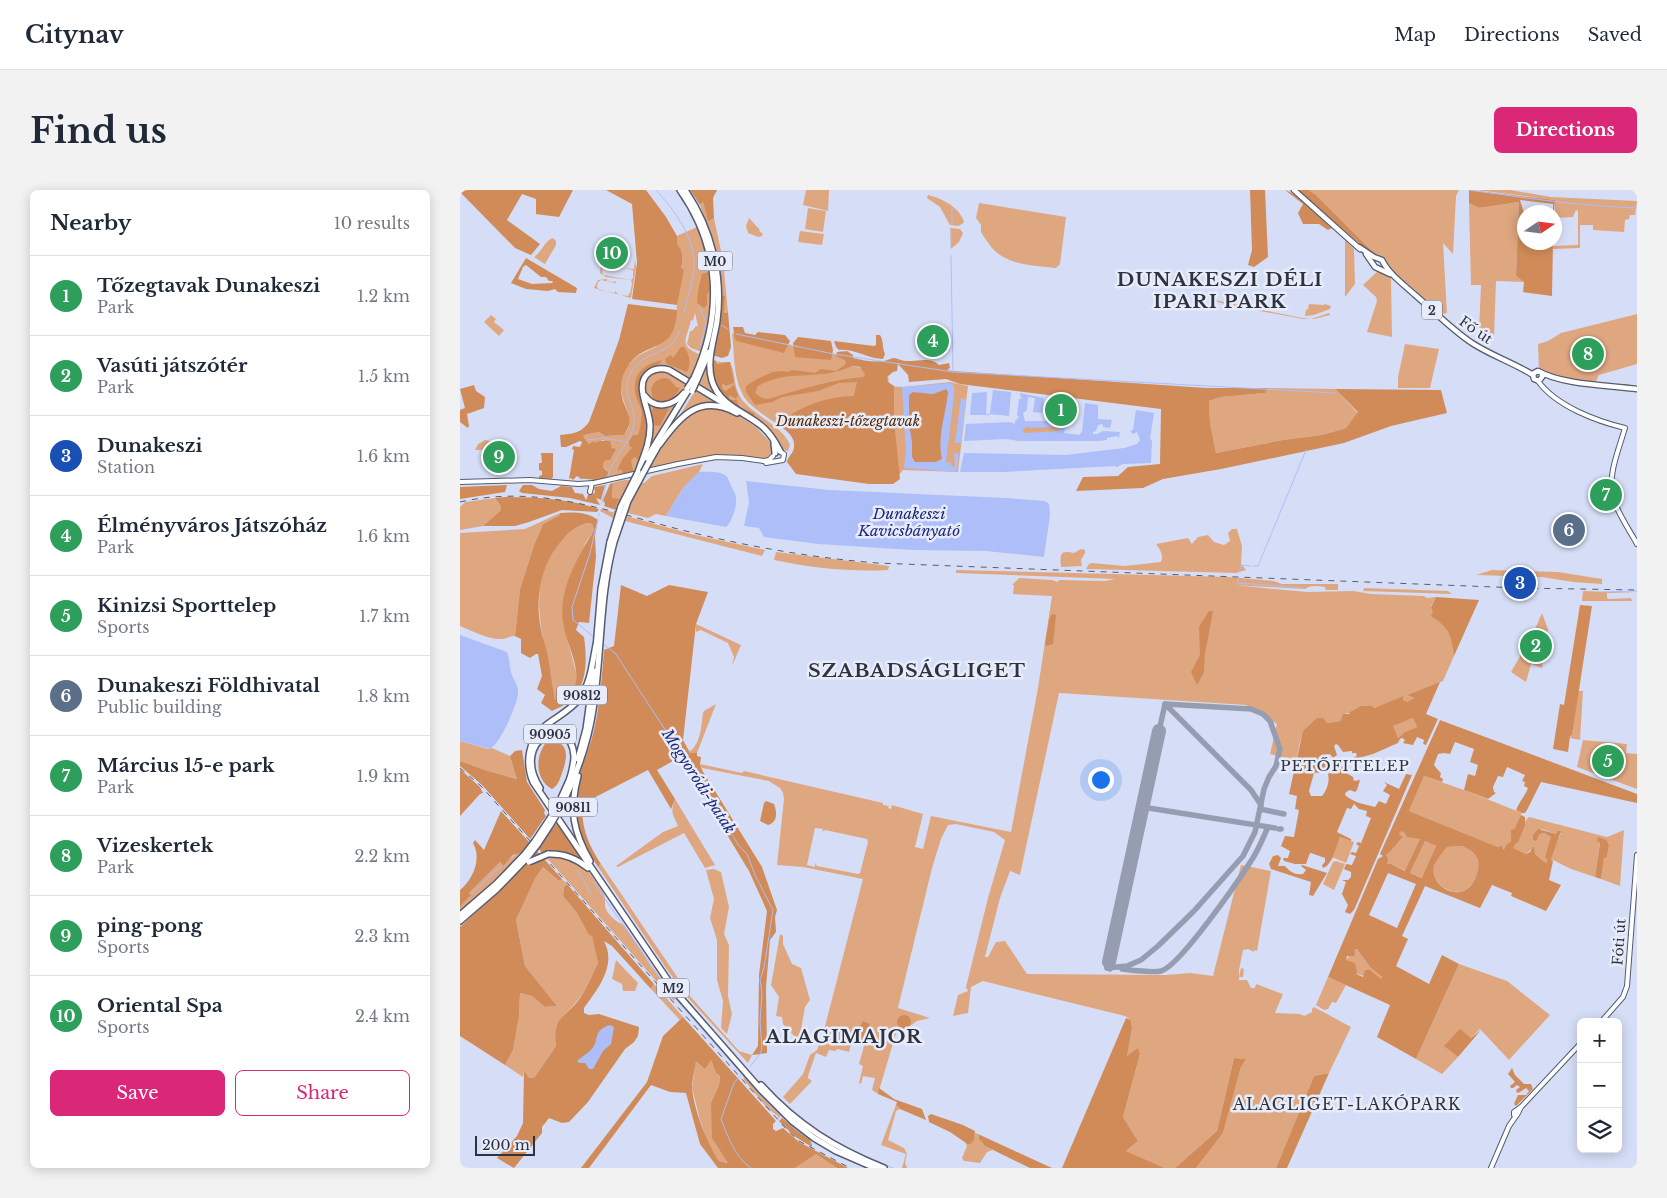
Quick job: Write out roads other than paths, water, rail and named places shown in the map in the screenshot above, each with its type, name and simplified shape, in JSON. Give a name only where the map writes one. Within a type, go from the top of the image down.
[{"type":"highway","name":"M0","points":[[680,190],[700,226],[711,262],[714,309],[708,355]]},
{"type":"highway","name":"M0","points":[[685,190],[703,221],[715,261],[719,295],[714,338],[708,355],[689,390]]},
{"type":"highway","points":[[708,355],[710,376],[715,389],[726,402],[763,428],[777,444],[776,453]]},
{"type":"highway","points":[[612,542],[645,461],[650,423],[642,394],[642,386],[648,373],[655,369],[666,369],[736,410],[766,432],[775,445],[776,453]]},
{"type":"highway","points":[[642,386],[646,399],[658,405],[674,402],[689,390]]},
{"type":"highway","points":[[660,444],[689,390]]},
{"type":"highway","points":[[460,921],[526,859],[571,785],[584,751],[593,710],[599,632],[606,580],[612,542],[621,506],[638,472],[689,390]]},
{"type":"highway","points":[[645,461],[682,416],[696,408],[720,406],[744,416]]},
{"type":"highway","points":[[557,810],[578,759],[586,729],[598,646]]},
{"type":"highway","name":"90812","points":[[557,810],[531,777],[528,763],[530,750],[534,739],[542,729],[571,708],[582,694],[590,676],[598,646]]},
{"type":"highway","name":"90905","points":[[557,810],[538,784],[533,772],[532,753],[537,743],[544,736],[554,733],[558,734],[566,738],[571,745],[574,756],[570,778]]},
{"type":"highway","name":"90811","points":[[584,751],[575,788],[573,813],[578,836],[590,861]]},
{"type":"highway","name":"M2","points":[[557,810],[680,993],[779,1110],[802,1130],[836,1151],[875,1168]]},
{"type":"highway","name":"M2","points":[[557,810],[600,882],[678,995],[746,1071],[804,1126],[838,1147],[884,1168]]},
{"type":"highway","points":[[460,915],[526,859],[548,854],[561,854],[577,859],[600,882]]},
{"type":"main road","name":"2","points":[[1294,190],[1359,247],[1375,267],[1379,268]]},
{"type":"main road","name":"2","points":[[1359,247],[1384,263]]},
{"type":"main road","points":[[1374,264],[1376,259],[1380,259]]},
{"type":"main road","points":[[1379,268],[1383,267],[1384,263]]},
{"type":"main road","name":"Fő út","points":[[1384,263],[1397,278],[1465,338],[1495,356],[1533,374],[1538,371],[1541,378],[1552,376],[1568,381],[1637,389]]},
{"type":"main road","name":"Fő út","points":[[1379,268],[1397,278]]},
{"type":"main road","points":[[1533,374],[1534,379],[1541,378],[1545,390],[1589,417],[1626,428],[1613,471],[1612,487],[1616,503],[1637,544]]},
{"type":"main road","points":[[460,482],[530,480],[582,484],[631,476],[705,459],[732,457],[764,461],[769,460],[776,453]]},
{"type":"main road","points":[[732,457],[759,463],[780,462],[784,459],[784,454],[776,453]]},
{"type":"main road","points":[[776,453],[776,461]]},
{"type":"main road","points":[[582,484],[589,490],[592,483]]},
{"type":"main road","name":"Fóti út","points":[[1605,1018],[1623,997],[1627,986],[1637,855]]},
{"type":"main road","points":[[1491,1168],[1516,1114],[1577,1047]]},
{"type":"water","points":[[950,383],[954,386],[946,462],[951,463],[952,467],[955,466],[954,453],[959,454],[957,470],[955,472],[904,468],[906,451],[902,387]],"holes":[[[946,389],[948,392],[941,434],[942,459],[936,462],[915,462],[912,457],[909,424],[909,395],[913,392],[933,394]]]},
{"type":"water","points":[[993,390],[1011,392],[1009,416],[990,414]]},
{"type":"water","points":[[987,392],[986,415],[970,415],[972,393]]},
{"type":"water","points":[[1020,393],[1044,398],[1042,413],[1033,412],[1035,398],[1028,397],[1027,410],[1023,413],[1025,421],[1051,421],[1055,399],[1070,401],[1069,427],[1065,429],[1064,433],[1079,435],[1082,432],[1085,403],[1098,405],[1098,419],[1112,420],[1110,428],[1103,427],[1103,424],[1098,425],[1093,434],[1103,431],[1120,432],[1119,438],[1117,436],[1100,441],[1018,441],[1007,439],[964,441],[966,424],[1010,422],[1015,424],[1019,417],[1017,415],[1019,399],[1024,398],[1021,398]],"holes":[[[1058,402],[1065,403],[1063,415],[1065,418],[1058,417],[1056,423],[1060,428],[1058,431],[1024,433],[1023,430],[1027,426],[1030,428],[1053,427]]]},
{"type":"water","points":[[961,398],[966,400],[961,443],[955,443]]},
{"type":"water","points":[[1136,410],[1154,413],[1150,439],[1152,440],[1151,463],[1123,464],[1117,467],[960,472],[964,453],[1065,455],[1124,448],[1137,444],[1140,440],[1137,432],[1133,434],[1130,431],[1133,430]]},
{"type":"water","points":[[699,472],[720,473],[728,479],[736,501],[732,518],[726,527],[666,516],[683,488]]},
{"type":"water","name":"Dunakeszi Kavicsbányató","points":[[746,481],[829,490],[1045,501],[1049,504],[1050,515],[1044,557],[986,551],[912,550],[818,544],[764,537],[759,528],[744,526],[749,502]]},
{"type":"water","points":[[460,635],[507,652],[511,672],[518,688],[517,699],[507,724],[494,746],[490,749],[460,741]]},
{"type":"water","points":[[610,1025],[614,1027],[611,1044],[603,1051],[593,1069],[589,1069],[585,1063],[579,1063],[577,1061],[594,1047],[598,1033],[604,1027]]},
{"type":"waterway","name":"Mogyoródi-patak","points":[[656,190],[676,215],[691,245],[694,266],[684,312]]},
{"type":"waterway","points":[[1469,190],[1574,204],[1637,208]]},
{"type":"waterway","points":[[952,209],[952,224]]},
{"type":"waterway","points":[[951,229],[951,247]]},
{"type":"waterway","points":[[951,255],[953,372]]},
{"type":"waterway","points":[[699,308],[704,317]]},
{"type":"waterway","points":[[700,346],[706,323],[704,317]]},
{"type":"waterway","points":[[721,325],[728,329]]},
{"type":"waterway","name":"Mogyoródi-patak","points":[[608,478],[613,463],[633,430],[634,416],[627,392],[628,378],[637,364],[670,345],[680,331]]},
{"type":"waterway","points":[[736,334],[834,354],[953,372],[1335,393]]},
{"type":"waterway","points":[[986,415],[990,414]]},
{"type":"waterway","points":[[587,440],[604,438],[626,442]]},
{"type":"waterway","points":[[1254,566],[1258,566],[1306,450]]},
{"type":"waterway","name":"Mogyoródi-patak","points":[[602,503],[606,484]]},
{"type":"waterway","name":"Mogyoródi-patak","points":[[594,637],[573,620],[572,607],[590,553],[598,519]]},
{"type":"waterway","points":[[1239,572],[1241,565],[1251,566]]},
{"type":"waterway","points":[[1238,578],[1238,583],[1304,588]]},
{"type":"waterway","points":[[1602,592],[1637,591]]},
{"type":"waterway","name":"Mogyoródi-patak","points":[[601,642],[616,654],[739,846],[747,854],[755,875],[773,910],[764,968],[760,980],[762,993],[760,1022],[762,1049],[750,1067]]},
{"type":"waterway","points":[[472,893],[502,865]]},
{"type":"waterway","points":[[578,872],[581,876]]},
{"type":"waterway","points":[[582,878],[591,894]]},
{"type":"waterway","points":[[593,882],[674,997],[770,1106],[795,1129],[817,1144],[866,1168]]},
{"type":"waterway","name":"Mogyoródi-patak","points":[[741,1075],[734,1083],[721,1119],[736,1152],[751,1168]]},
{"type":"waterway","points":[[852,1151],[893,1168]]},
{"type":"railway","points":[[460,502],[491,497],[521,496],[551,499],[580,504],[742,544],[787,552],[877,563],[1520,588],[1637,590]]},
{"type":"railway","points":[[460,768],[481,786],[788,1131],[799,1141],[850,1168]]},
{"type":"place","name":"Oriental Spa","points":[[612,253]]},
{"type":"place","name":"Élményváros Játszóház","points":[[933,341]]},
{"type":"place","name":"Vizeskertek","points":[[1588,354]]},
{"type":"place","name":"Tőzegtavak Dunakeszi","points":[[1061,410]]},
{"type":"place","name":"ping-pong","points":[[499,457]]},
{"type":"place","name":"Március 15-e park","points":[[1606,495]]},
{"type":"place","name":"Dunakeszi Földhivatal","points":[[1569,530]]},
{"type":"place","name":"Dunakeszi","points":[[1520,583]]},
{"type":"place","name":"Vasúti játszótér","points":[[1536,646]]},
{"type":"place","name":"Kinizsi Sporttelep","points":[[1608,761]]},
{"type":"district","name":"DUNAKESZI DÉLI IPARI PARK","points":[[1220,290]]},
{"type":"district","name":"SZABADSÁGLIGET","points":[[917,670]]},
{"type":"district","name":"PETŐFITELEP","points":[[1345,765]]},
{"type":"district","name":"ALAGIMAJOR","points":[[844,1036]]},
{"type":"district","name":"ALAGLIGET-LAKÓPARK","points":[[1347,1104]]},
{"type":"park label","name":"Dunakeszi-tőzegtavak","points":[[848,421]]}]
